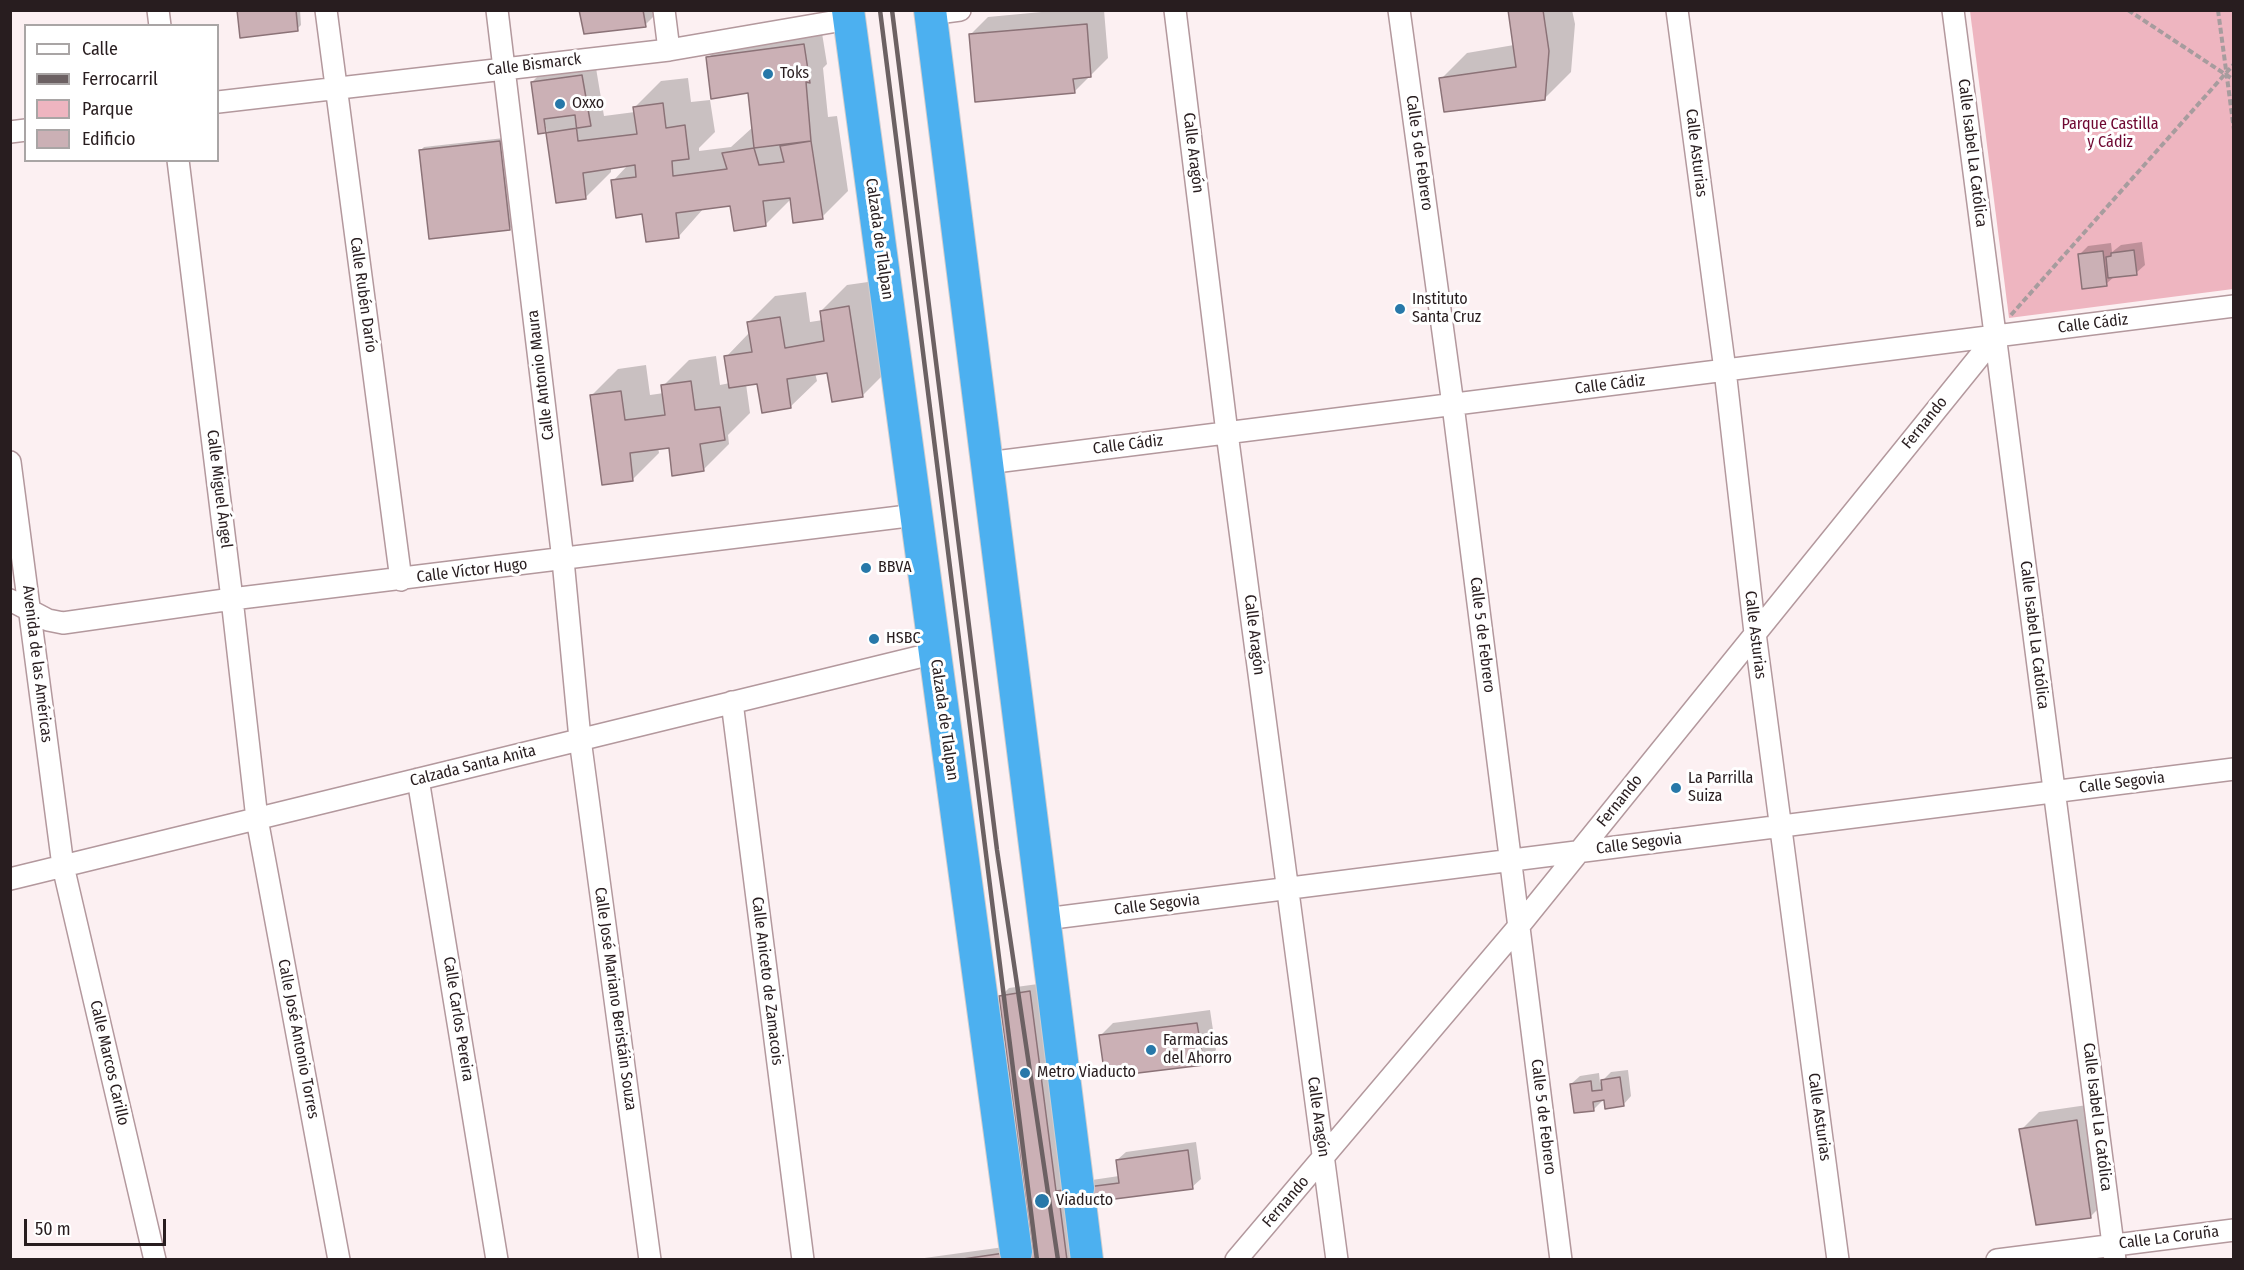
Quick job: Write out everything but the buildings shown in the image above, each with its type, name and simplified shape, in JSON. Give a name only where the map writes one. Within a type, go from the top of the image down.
[{"type":"highway","points":[[940,12],[987,463],[1087,1260]]},
{"type":"highway","name":"Calzada de Tlalpan","points":[[849,15],[1016,1252]]},
{"type":"street","name":"Calle Rubén Darío","points":[[326,10],[401,579]]},
{"type":"street","name":"Calle Antonio Maura","points":[[497,10],[564,560],[580,740]]},
{"type":"street","points":[[664,10],[669,50]]},
{"type":"street","name":"Calle Aragón","points":[[1175,10],[1227,433],[1337,1260]]},
{"type":"street","name":"Calle 5 de Febrero","points":[[1399,10],[1453,405],[1561,1260]]},
{"type":"street","name":"Calle Asturias","points":[[1677,10],[1725,370],[1755,633],[1838,1260]]},
{"type":"street","name":"Calle Isabel La Católica","points":[[1953,10],[2114,1252]]},
{"type":"street","name":"Calle Bismarck","points":[[219,102],[669,50],[849,15]]},
{"type":"street","name":"Calle Miguel Ángel","points":[[178,162],[232,599],[256,819]]},
{"type":"street","name":"Calle Cádiz","points":[[987,463],[2234,306]]},
{"type":"street","name":"Fernando","points":[[1236,1260],[1519,926],[1995,336]]},
{"type":"street","name":"Avenida de las Américas","points":[[10,462],[63,866]]},
{"type":"street","name":"Calle Víctor Hugo","points":[[10,600],[30,611],[63,623],[232,599],[564,560],[916,514]]},
{"type":"street","name":"Calzada Santa Anita","points":[[10,879],[935,653]]},
{"type":"street","name":"Calle Aniceto de Zamacois","points":[[732,702],[803,1260]]},
{"type":"street","name":"Calle José Mariano Beristáin Souza","points":[[580,740],[650,1260]]},
{"type":"street","name":"Calle Segovia","points":[[1045,919],[2234,769]]},
{"type":"street","name":"Calle Carlos Pereira","points":[[418,779],[497,1260]]},
{"type":"street","name":"Calle José Antonio Torres","points":[[256,819],[339,1260]]},
{"type":"street","name":"Calle Marcos Carillo","points":[[63,866],[155,1260]]},
{"type":"street","name":"Calle La Coruña","points":[[1998,1260],[2114,1252],[2234,1230]]},
{"type":"path","points":[[2128,10],[2234,80]]},
{"type":"path","points":[[2218,10],[2234,130]]},
{"type":"path","points":[[1995,336],[2234,64]]},
{"type":"green space","name":"Parque Castilla y Cádiz","points":[[1970,11],[2233,11],[2233,289],[2009,318]]},
{"type":"railway","points":[[880,10],[1037,1260]]},
{"type":"railway","points":[[892,10],[997,850],[1058,1260]]},
{"type":"place","name":"Toks","points":[[768,74]]},
{"type":"place","name":"Oxxo","points":[[560,104]]},
{"type":"place","name":"Instituto Santa Cruz","points":[[1400,309]]},
{"type":"place","name":"BBVA","points":[[866,568]]},
{"type":"place","name":"HSBC","points":[[874,639]]},
{"type":"place","name":"La Parrilla Suiza","points":[[1676,788]]},
{"type":"place","name":"Farmacias del Ahorro","points":[[1151,1050]]},
{"type":"place","name":"Metro Viaducto","points":[[1025,1073]]},
{"type":"place","name":"Viaducto","points":[[1042,1201]]}]
